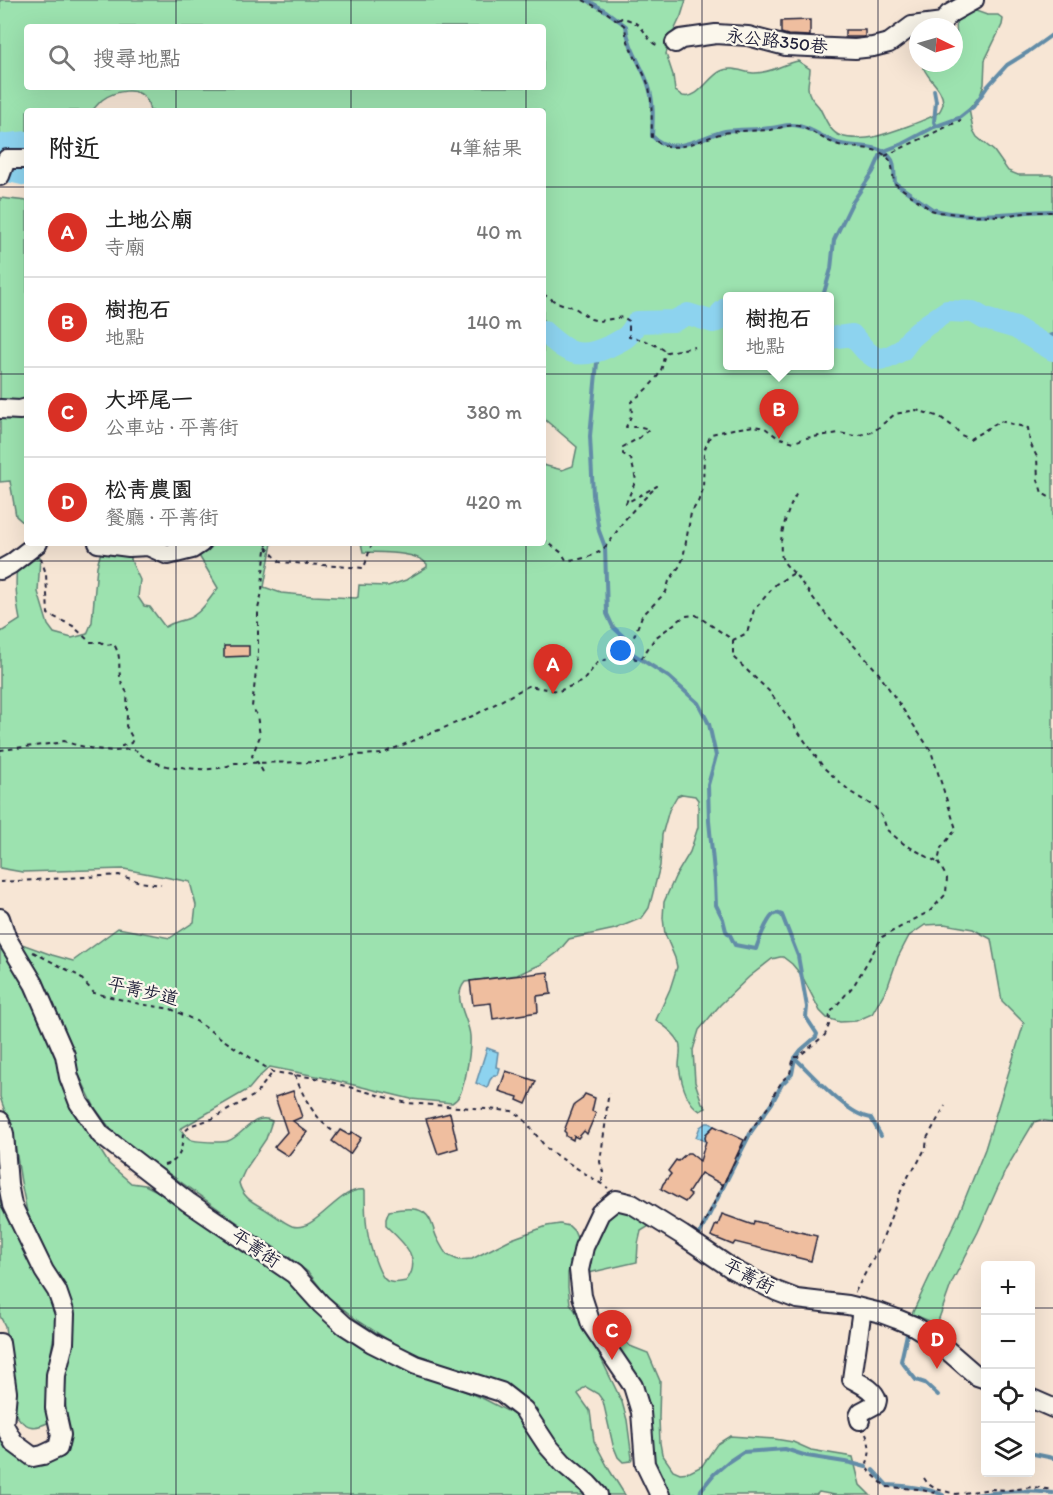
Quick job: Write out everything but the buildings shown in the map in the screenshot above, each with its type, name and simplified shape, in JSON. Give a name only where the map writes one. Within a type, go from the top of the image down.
[{"type":"street","name":"永公路350巷","points":[[677,41],[716,34],[748,36],[786,46],[855,49],[873,47],[889,43],[912,26],[943,22],[949,14],[974,0]]},
{"type":"street","points":[[2,171],[7,159],[24,159]]},
{"type":"street","points":[[0,409],[24,409]]},
{"type":"street","points":[[0,570],[34,546]]},
{"type":"street","points":[[121,546],[148,546],[168,555],[196,546]]},
{"type":"street","name":"平菁街","points":[[0,918],[7,939],[34,984],[65,1055],[69,1077],[79,1103],[101,1135],[188,1202],[294,1274],[321,1304],[344,1324],[372,1343],[416,1365],[501,1392],[524,1410],[547,1445],[598,1495]]},
{"type":"street","points":[[0,1121],[4,1134],[12,1205],[44,1271],[57,1291],[65,1314],[64,1343],[56,1375],[55,1408],[61,1435],[58,1448],[53,1451],[33,1457],[14,1443],[4,1425],[7,1392],[0,1343]]},
{"type":"street","points":[[616,1200],[600,1213],[584,1247],[579,1270],[582,1296],[591,1324],[633,1386],[641,1412],[645,1464],[660,1495]]},
{"type":"street","name":"平菁街","points":[[616,1200],[632,1204],[734,1270],[776,1291],[797,1299],[855,1307],[897,1318],[914,1326],[932,1337],[981,1377]]},
{"type":"street","points":[[855,1307],[852,1379],[872,1391],[877,1400],[876,1404],[861,1412],[860,1420]]},
{"type":"street","points":[[1035,1400],[1053,1408]]},
{"type":"path","points":[[583,0],[606,12],[625,27],[630,49],[648,85],[652,104],[652,136],[657,143],[680,147],[725,133],[801,127],[822,139],[842,146],[886,155],[890,162],[894,183],[932,210],[1001,216],[1053,212]]},
{"type":"path","points":[[618,20],[622,18],[638,24],[656,45],[663,45],[671,37],[677,41]]},
{"type":"path","points":[[886,155],[961,120]]},
{"type":"path","points":[[546,296],[556,302],[575,308],[591,319],[599,321],[622,317],[629,321],[629,337],[651,342],[667,352],[695,347]]},
{"type":"path","points":[[546,541],[562,553],[566,560],[593,556],[604,549],[624,521],[657,486],[626,503],[636,480],[631,459],[623,454],[623,447],[649,429],[626,427],[632,414],[631,402],[655,380],[663,368],[662,359],[667,352]]},
{"type":"path","points":[[0,750],[64,741],[77,746],[106,750],[137,750],[142,756],[170,768],[197,770],[225,768],[235,763],[322,762],[354,754],[381,754],[475,715],[528,686],[559,691],[583,681],[597,663],[627,652],[642,616],[666,592],[669,581],[683,559],[691,513],[703,489],[704,451],[711,435],[733,429],[754,426],[765,428],[777,437],[794,442],[839,433],[855,436],[873,432],[895,414],[916,410],[940,417],[955,428],[960,435],[970,439],[1000,421],[1028,428],[1030,443],[1037,457],[1038,480],[1042,493],[1049,497],[1053,496]]},
{"type":"path","points":[[798,491],[792,501],[781,539],[782,560],[795,573],[827,616],[877,670],[931,751],[956,829],[941,848],[938,862]]},
{"type":"path","points":[[38,546],[46,574],[48,614],[73,626],[90,642],[114,644],[120,657],[119,669],[123,686],[128,694],[126,726],[133,739],[131,743],[122,746],[122,751]]},
{"type":"path","points":[[267,546],[280,562],[362,568],[367,564],[371,546]]},
{"type":"path","points":[[263,772],[252,756],[260,736],[257,715],[252,707],[258,654],[258,609],[267,546]]},
{"type":"path","points":[[733,640],[747,633],[754,610],[776,585],[795,573]]},
{"type":"path","points":[[629,649],[635,659],[641,659],[655,638],[685,616],[696,615],[733,640]]},
{"type":"path","points":[[694,1243],[750,1131],[790,1073],[796,1057],[825,1035],[830,1013],[854,985],[882,937],[930,911],[946,894],[947,878],[938,862],[904,844],[886,830],[883,818],[875,807],[852,793],[824,768],[770,692],[733,657],[733,640]]},
{"type":"path","points":[[0,882],[119,875],[140,882],[161,885]]},
{"type":"path","name":"平菁步道","points":[[7,939],[79,975],[94,993],[171,1009],[196,1021],[273,1072]]},
{"type":"path","points":[[163,1165],[172,1163],[178,1158],[183,1133],[192,1125],[212,1119],[255,1095],[273,1072],[316,1078],[407,1103],[512,1112],[522,1117],[548,1150],[602,1182],[616,1200]]},
{"type":"path","points":[[295,1076],[309,1105],[328,1128],[336,1133]]},
{"type":"path","points":[[602,1182],[603,1173],[600,1161],[609,1093]]},
{"type":"path","points":[[855,1307],[901,1191],[921,1157],[927,1138],[945,1106]]},
{"type":"path","points":[[868,1438],[870,1454],[867,1463],[868,1470],[886,1487],[934,1493],[936,1489]]},
{"type":"path","points":[[924,1478],[936,1489],[956,1494],[1033,1487],[1053,1490]]},
{"type":"green space","points":[[0,0],[686,0],[666,54],[673,75],[675,91],[683,96],[694,94],[725,70],[759,73],[798,61],[810,69],[809,93],[830,128],[837,134],[849,138],[874,137],[888,133],[939,112],[943,104],[942,98],[926,72],[963,72],[963,18],[960,18],[964,13],[976,11],[987,15],[998,15],[1003,19],[985,60],[984,84],[980,96],[969,109],[973,130],[977,137],[994,151],[1008,171],[1018,175],[1053,175],[1053,1122],[1040,1120],[1034,1122],[1006,1169],[978,1232],[952,1282],[937,1324],[912,1314],[958,1216],[985,1149],[1024,1023],[1002,1001],[991,939],[973,929],[944,924],[925,925],[909,936],[898,957],[888,986],[872,1014],[856,1021],[840,1022],[827,1018],[820,1011],[802,976],[792,964],[783,957],[772,959],[720,1005],[699,1030],[693,1050],[695,1082],[706,1108],[700,1111],[691,1103],[683,1085],[679,1066],[679,1042],[672,1032],[656,1020],[677,967],[665,934],[664,902],[690,852],[698,827],[698,800],[695,796],[682,794],[677,796],[669,810],[662,835],[660,866],[649,908],[642,918],[615,929],[569,939],[558,952],[542,964],[517,975],[465,982],[461,988],[460,1002],[469,1029],[470,1052],[462,1089],[452,1103],[411,1099],[270,1067],[249,1089],[180,1129],[193,1140],[225,1142],[260,1119],[272,1121],[266,1139],[239,1183],[243,1193],[286,1223],[301,1227],[319,1217],[346,1195],[355,1190],[365,1190],[370,1246],[381,1274],[389,1282],[406,1281],[413,1265],[409,1251],[386,1226],[389,1211],[411,1209],[420,1210],[426,1214],[447,1255],[458,1260],[472,1259],[509,1240],[547,1226],[560,1224],[569,1226],[577,1238],[568,1273],[570,1303],[584,1324],[622,1402],[627,1420],[631,1461],[623,1462],[618,1457],[603,1401],[598,1394],[586,1387],[578,1394],[590,1411],[594,1441],[625,1495],[605,1495],[558,1446],[521,1400],[413,1356],[357,1320],[326,1295],[309,1273],[289,1257],[115,1135],[95,1108],[14,941],[73,961],[118,928],[170,938],[194,922],[196,905],[190,882],[124,869],[22,872],[0,868],[0,632],[20,620],[16,593],[17,566],[34,554],[40,557],[38,592],[48,625],[54,633],[72,638],[87,634],[92,622],[97,566],[101,552],[127,552],[140,580],[138,597],[144,606],[150,607],[165,627],[192,617],[218,588],[198,554],[212,546],[271,546],[264,587],[281,593],[356,598],[359,585],[388,586],[406,580],[427,567],[422,560],[414,557],[363,552],[362,546],[546,546],[546,466],[562,470],[573,466],[577,447],[546,421],[546,108],[149,108],[143,96],[126,91],[107,97],[95,108],[24,108],[24,180],[13,176],[0,159]]},
{"type":"green space","points":[[0,198],[24,201],[24,523],[16,516],[10,481],[0,482]]},
{"type":"green space","points":[[0,933],[46,1027],[77,1113],[109,1164],[131,1183],[145,1185],[171,1198],[274,1268],[303,1297],[445,1383],[519,1417],[586,1495],[0,1495],[0,1437],[4,1445],[20,1457],[48,1461],[63,1457],[67,1426],[64,1420],[67,1419],[63,1379],[71,1305],[27,1212],[14,1137],[0,1097]]},
{"type":"green space","points":[[0,1164],[57,1315],[46,1384],[50,1407],[49,1422],[33,1427],[24,1424],[14,1411],[5,1326],[0,1316]]},
{"type":"green space","points":[[621,1209],[633,1213],[651,1225],[641,1231],[637,1262],[584,1274],[584,1263],[612,1210]]},
{"type":"green space","points":[[603,1325],[610,1326],[630,1346],[648,1353],[660,1381],[659,1418],[662,1454],[673,1470],[680,1473],[690,1472],[702,1466],[717,1444],[730,1436],[775,1439],[793,1442],[811,1450],[853,1457],[860,1485],[870,1495],[835,1495],[819,1492],[816,1495],[666,1495],[651,1471],[644,1411],[600,1328]]},
{"type":"water","points":[[487,1048],[498,1052],[496,1067],[500,1068],[498,1075],[494,1075],[487,1088],[476,1083]]},
{"type":"water","points":[[706,1123],[714,1126],[707,1142],[696,1137],[700,1127]]},
{"type":"waterway","points":[[587,0],[626,26],[629,41],[650,90],[653,110],[652,136],[660,142],[669,145],[687,144],[725,131],[795,125],[841,144],[882,151],[892,160],[895,183],[932,209],[946,213],[976,215],[1053,211]]},
{"type":"waterway","points":[[884,151],[934,127],[959,118],[973,107],[1007,65],[1053,34]]},
{"type":"waterway","points":[[934,90],[936,126]]},
{"type":"waterway","points":[[0,145],[24,142]]},
{"type":"waterway","points":[[824,292],[831,269],[834,240],[852,203],[873,172],[881,154]]},
{"type":"waterway","points":[[0,169],[24,174]]},
{"type":"waterway","points":[[546,334],[566,349],[581,354],[589,353],[599,351],[623,339],[629,335],[637,322],[674,321],[688,314],[713,322],[718,321],[723,311]]},
{"type":"waterway","points":[[834,337],[852,335],[874,357],[887,358],[902,350],[911,338],[947,311],[973,312],[985,319],[1016,328],[1053,350]]},
{"type":"waterway","points":[[1030,337],[1053,335]]},
{"type":"waterway","points":[[598,352],[590,436],[593,495],[599,531],[605,547],[607,614],[613,627],[628,641],[633,654],[669,677],[698,703],[709,724],[716,756],[708,785],[716,905],[726,931],[735,945],[756,949],[773,915],[782,915],[798,956],[807,1007],[806,1017],[817,1034],[795,1058],[792,1074],[782,1084],[772,1103],[751,1132],[699,1235]]},
{"type":"waterway","points":[[795,1058],[841,1102],[862,1116],[871,1118],[881,1136]]},
{"type":"waterway","points":[[907,1334],[901,1361],[916,1380],[925,1383],[938,1395]]},
{"type":"waterway","points":[[700,1495],[701,1490],[714,1474],[743,1452],[785,1449],[807,1456],[866,1467]]},
{"type":"waterway","points":[[1035,1454],[1053,1458]]},
{"type":"waterway","points":[[873,1470],[887,1485],[908,1486],[943,1495]]},
{"type":"waterway","points":[[976,1495],[1014,1491],[1053,1493]]},
{"type":"place","name":"樹抱石","points":[[779,439]]},
{"type":"place","name":"土地公廟","points":[[553,694]]},
{"type":"place","name":"大坪尾一","points":[[612,1360]]},
{"type":"place","name":"松青農園","points":[[937,1369]]}]
